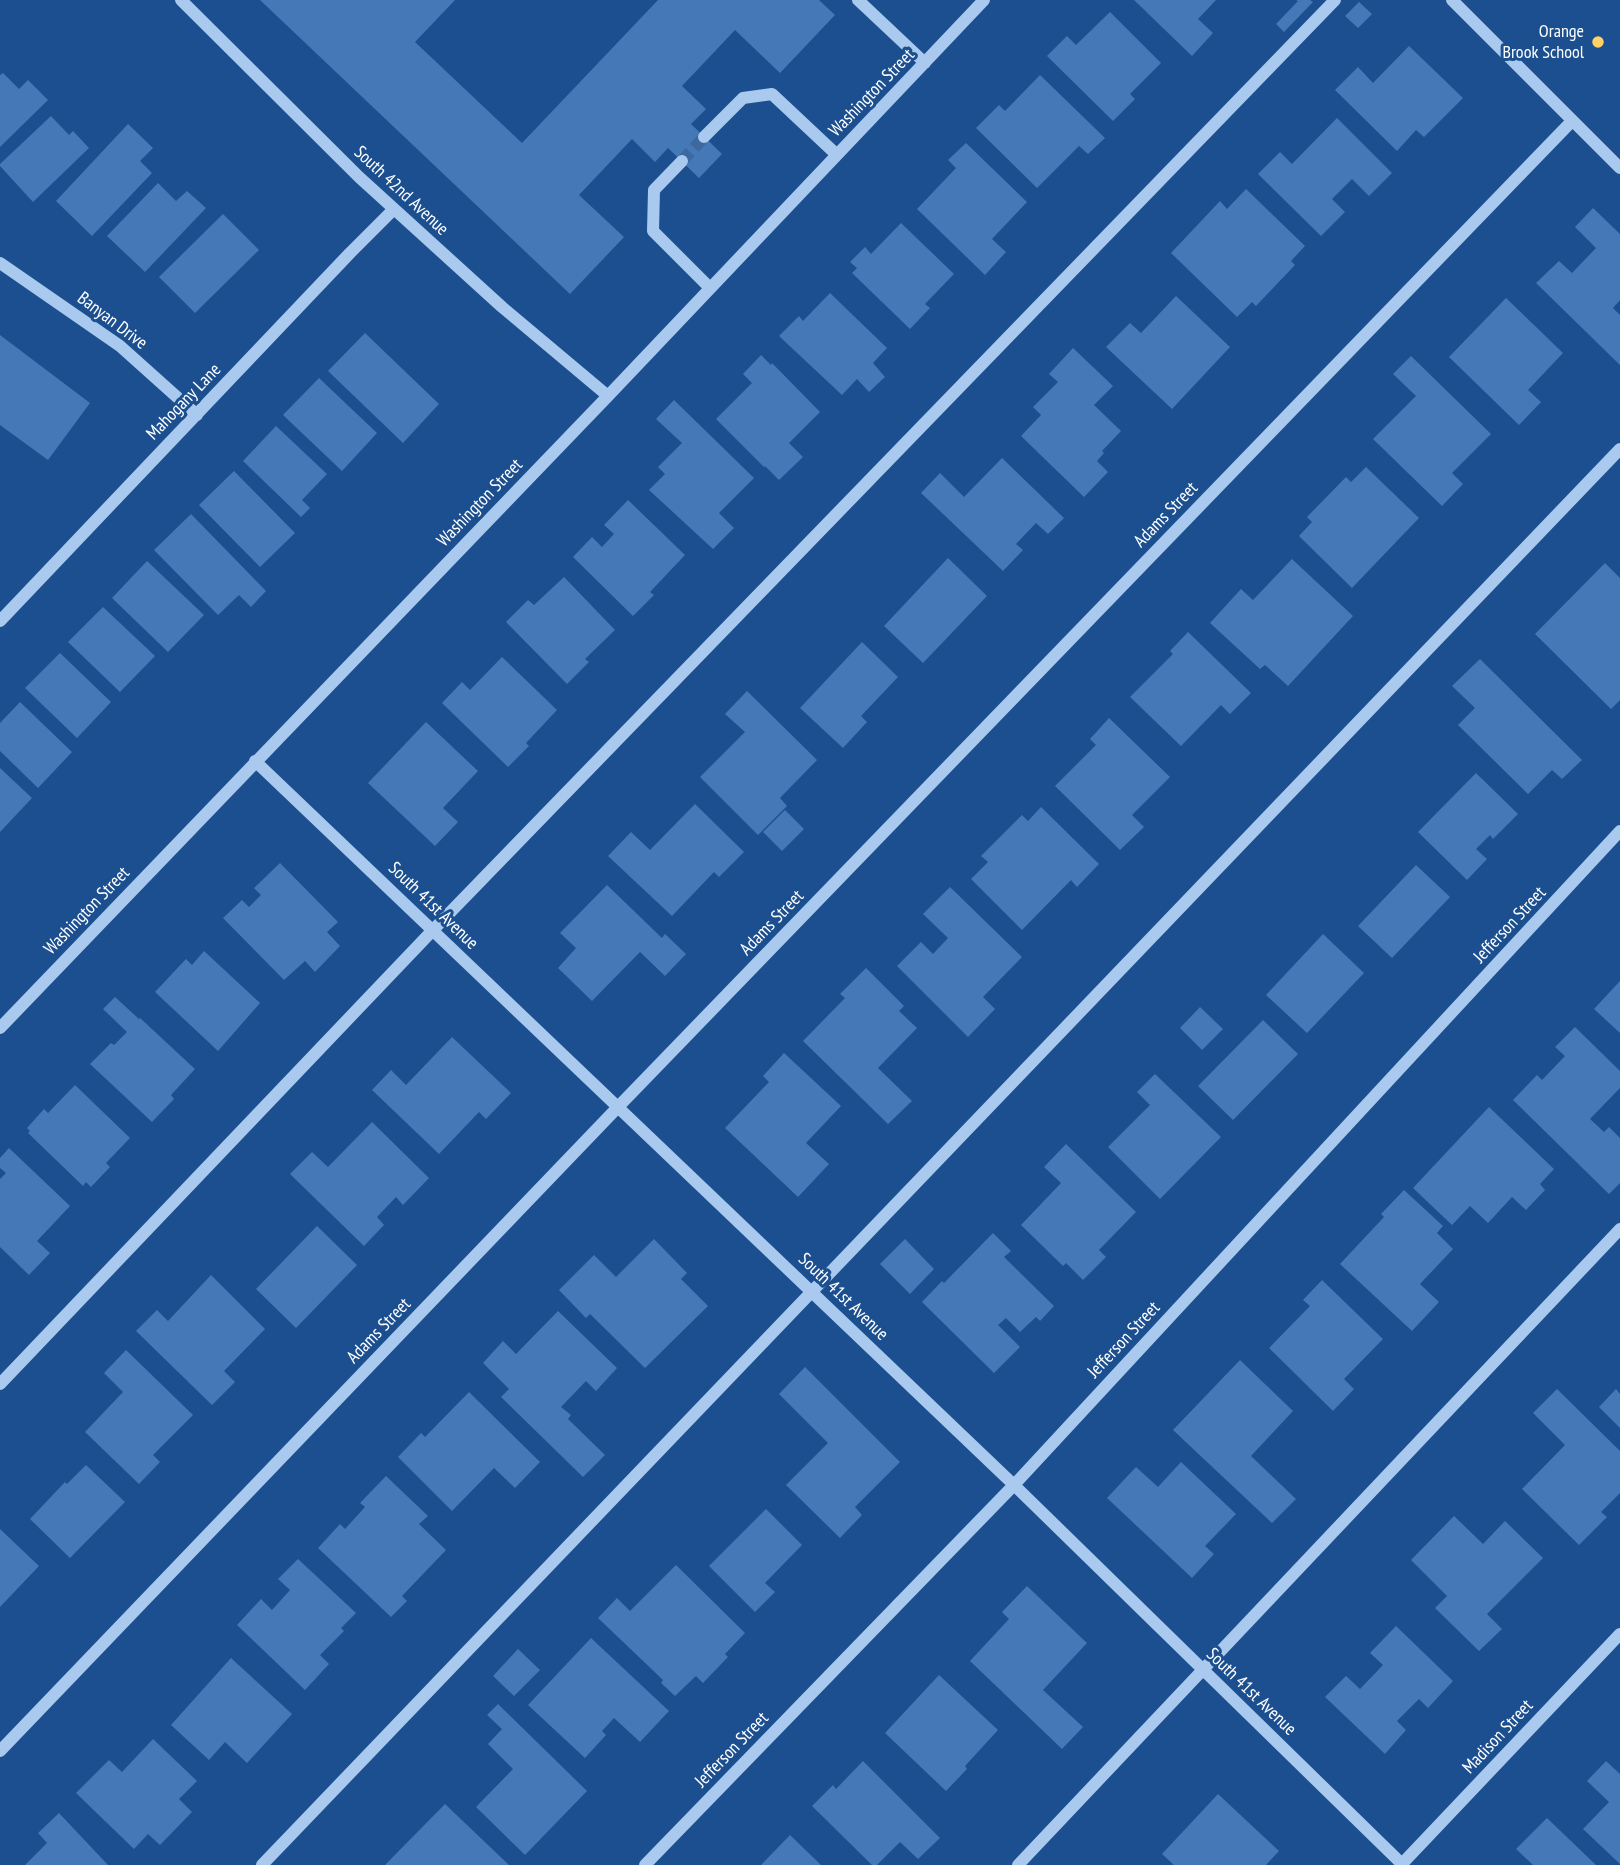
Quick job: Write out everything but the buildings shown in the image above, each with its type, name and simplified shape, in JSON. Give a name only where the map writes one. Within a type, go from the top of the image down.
[{"type":"street","name":"South 42nd Avenue","points":[[181,0],[359,177],[502,307],[608,396]]},
{"type":"street","points":[[858,0],[925,63]]},
{"type":"street","name":"Washington Street","points":[[0,1028],[608,396],[984,0]]},
{"type":"street","points":[[0,1384],[433,930],[1335,0]]},
{"type":"street","points":[[1452,0],[1620,168]]},
{"type":"street","points":[[704,137],[743,98],[772,94],[837,155]]},
{"type":"street","name":"Adams Street","points":[[0,1751],[618,1107],[1572,121]]},
{"type":"street","points":[[682,161],[654,190],[653,231],[710,288]]},
{"type":"street","name":"Mahogany Lane","points":[[0,621],[394,209]]},
{"type":"street","name":"Banyan Drive","points":[[0,263],[121,346],[197,415]]},
{"type":"street","points":[[262,1865],[1620,449]]},
{"type":"street","name":"South 41st Avenue","points":[[255,761],[1014,1485],[1401,1865]]},
{"type":"street","name":"Jefferson Street","points":[[645,1865],[1014,1485],[1620,831]]},
{"type":"street","points":[[1018,1865],[1620,1229]]},
{"type":"street","name":"Madison Street","points":[[1401,1865],[1620,1634]]},
{"type":"tunnel","points":[[682,161],[704,137]]},
{"type":"place","name":"Orange Brook School","points":[[1598,42]]}]
